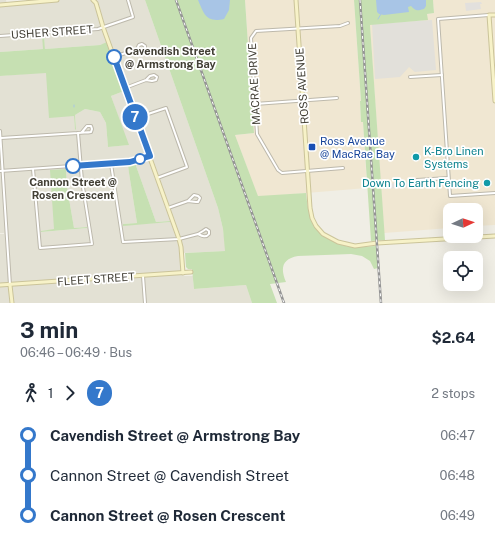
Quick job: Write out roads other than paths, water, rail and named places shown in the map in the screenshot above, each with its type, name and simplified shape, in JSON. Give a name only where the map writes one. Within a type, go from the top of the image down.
[{"type":"street","points":[[0,4],[57,0]]},
{"type":"street","points":[[93,0],[96,3],[103,27],[179,239],[183,273]]},
{"type":"street","name":"USHER STREET","points":[[0,36],[98,29],[133,16],[128,0]]},
{"type":"street","name":"ROSS AVENUE","points":[[296,0],[308,171]]},
{"type":"street","points":[[495,14],[438,19],[450,196],[495,193]]},
{"type":"street","points":[[489,15],[495,100]]},
{"type":"street","name":"MACRAE DRIVE","points":[[308,171],[282,173],[278,170],[257,134],[251,38],[256,31],[340,26],[348,23]]},
{"type":"street","points":[[114,57],[137,49]]},
{"type":"street","points":[[125,88],[146,80],[150,76],[154,75],[157,77],[156,80],[146,80]]},
{"type":"street","points":[[410,77],[442,75]]},
{"type":"street","points":[[256,104],[337,98]]},
{"type":"street","points":[[136,118],[166,108],[187,167],[158,178]]},
{"type":"street","points":[[0,138],[82,132],[88,133],[91,132],[91,126],[87,126],[82,132]]},
{"type":"street","points":[[0,131],[1,171],[12,303]]},
{"type":"street","points":[[33,169],[40,248],[92,244],[82,181],[78,133]]},
{"type":"street","points":[[1,171],[111,164],[130,162],[150,156]]},
{"type":"street","points":[[111,164],[123,242],[179,239],[198,234],[206,230],[209,232],[208,236],[204,237],[198,234]]},
{"type":"street","points":[[343,168],[308,171],[312,218],[316,226],[323,234],[338,242],[355,246],[377,243],[495,236]]},
{"type":"street","points":[[416,180],[448,178]]},
{"type":"street","points":[[168,208],[188,201],[194,195],[200,198],[198,202],[188,201]]},
{"type":"street","name":"FLEET STREET","points":[[0,285],[191,272]]},
{"type":"street","points":[[143,276],[145,303]]},
{"type":"water","points":[[198,0],[230,0],[229,10],[224,19],[213,20],[206,16]]},
{"type":"water","points":[[376,0],[426,0],[426,6],[424,9],[415,10],[411,6],[408,7],[409,12],[384,15],[377,12]]},
{"type":"waterway","points":[[378,19],[381,14]]},
{"type":"railway","points":[[176,0],[284,303]]},
{"type":"railway","points":[[360,0],[381,303]]},
{"type":"place","name":"Cavendish Street @ Armstrong Bay","points":[[114,57]]},
{"type":"place","name":"Ross Avenue @ MacRae Bay","points":[[312,147]]},
{"type":"place","name":"K-Bro Linen Systems","points":[[416,157]]},
{"type":"place","name":"Cannon Street @ Rosen Crescent","points":[[73,166]]},
{"type":"place","name":"Down To Earth Fencing","points":[[487,183]]}]
